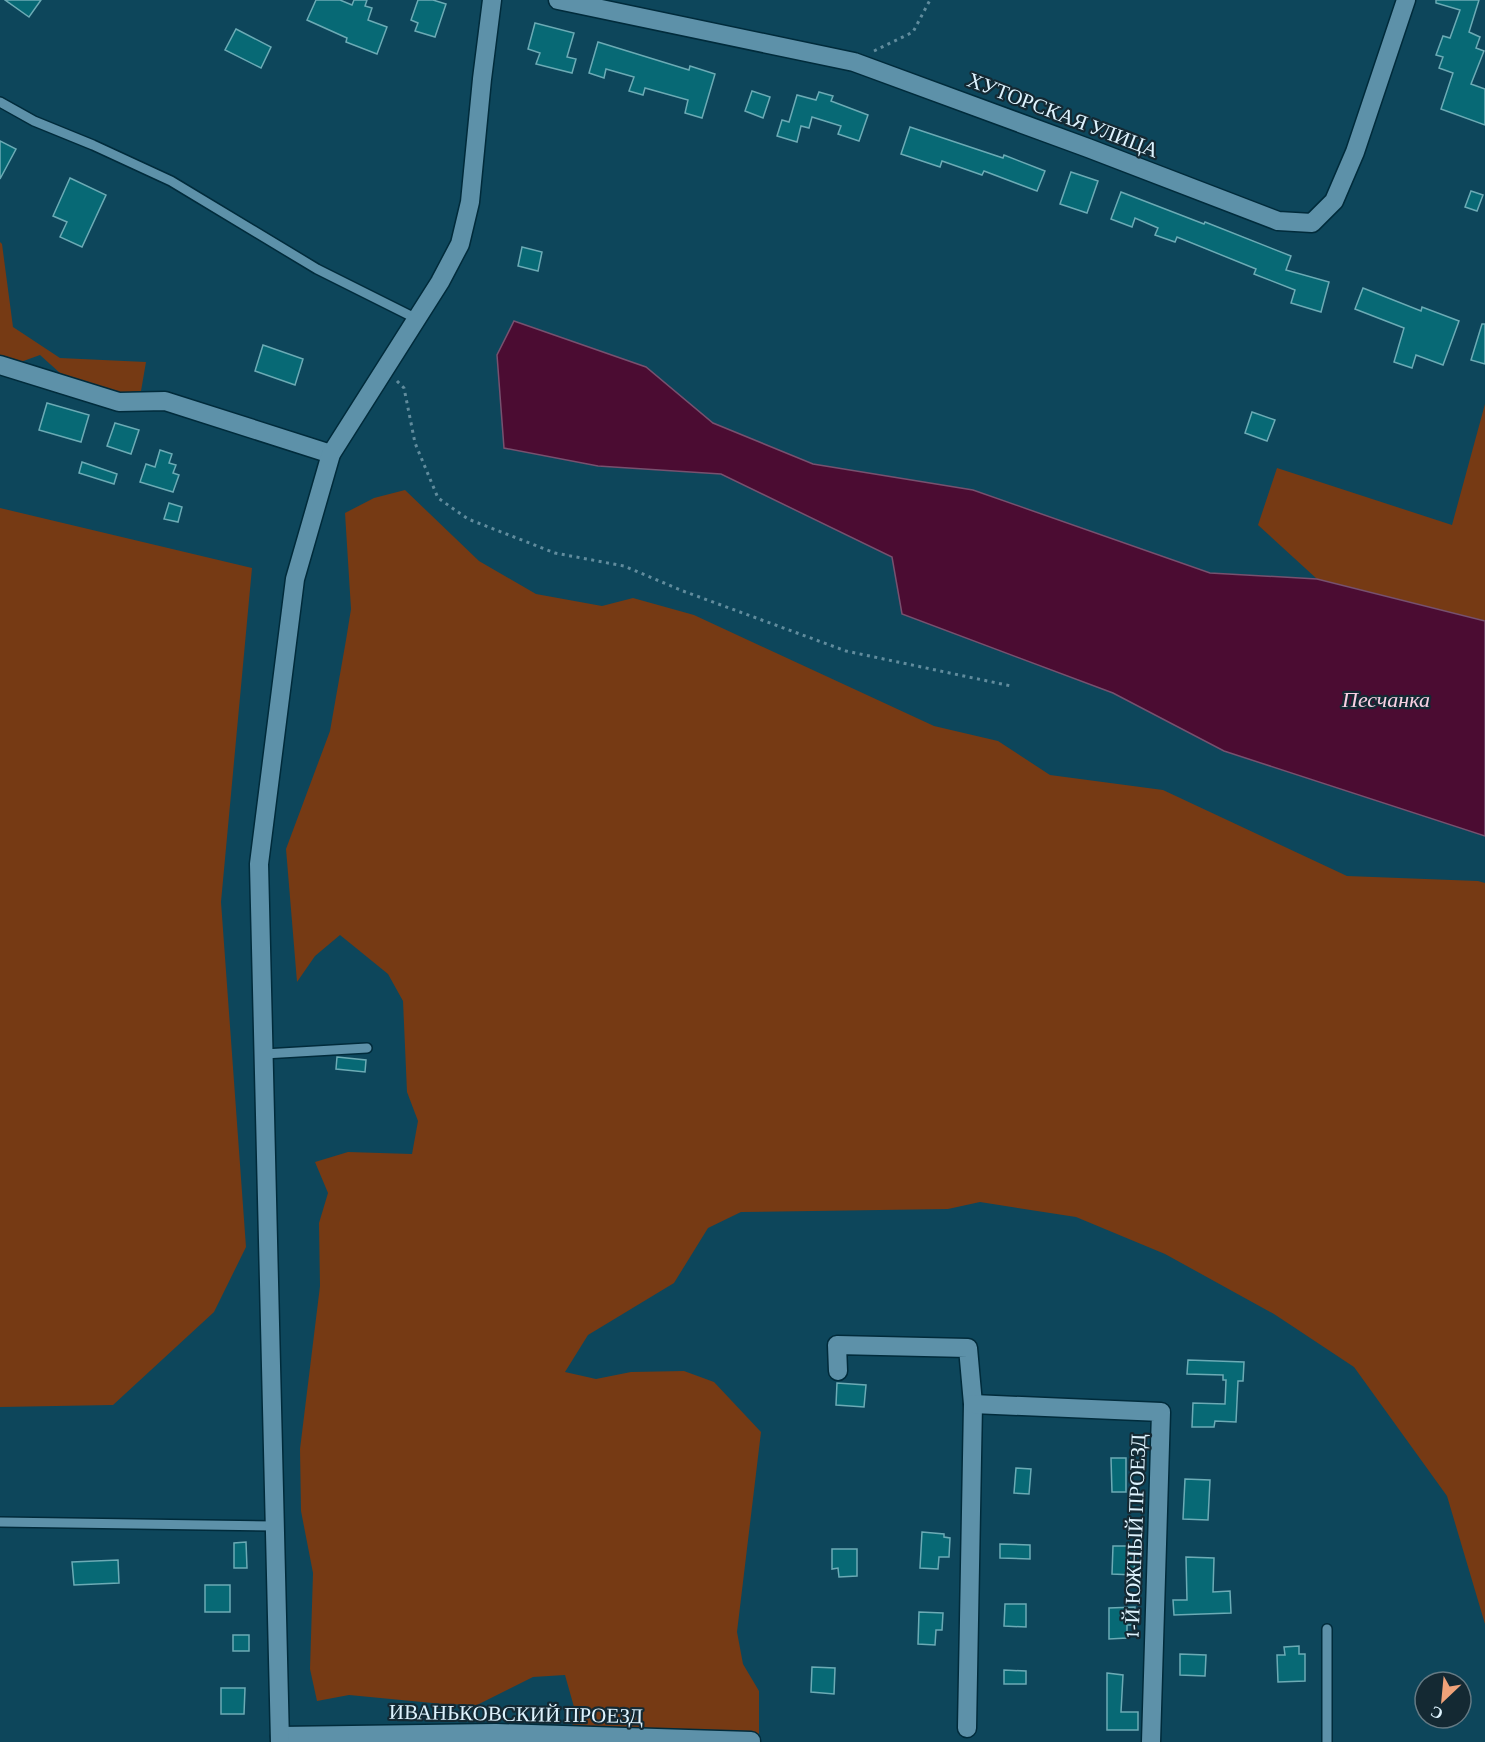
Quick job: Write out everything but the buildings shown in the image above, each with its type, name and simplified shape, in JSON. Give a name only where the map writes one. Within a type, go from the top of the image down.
[{"type":"street","points":[[280,1739],[259,864],[295,579],[331,454],[440,282],[460,244],[470,202],[492,0]]},
{"type":"street","name":"ХУТОРСКАЯ УЛИЦА","points":[[558,0],[854,62],[1100,152],[1278,221],[1312,223],[1334,201],[1355,152],[1406,0]]},
{"type":"street","points":[[0,365],[119,402],[165,401],[331,454]]},
{"type":"street","points":[[838,1371],[837,1345],[968,1348],[973,1404],[967,1728]]},
{"type":"street","name":"1-Й ЮЖНЫЙ ПРОЕЗД","points":[[973,1404],[1161,1412],[1151,1742]]},
{"type":"street","name":"ИВАНЬКОВСКИЙ ПРОЕЗД","points":[[280,1739],[496,1733],[751,1741]]},
{"type":"lane","points":[[0,102],[34,122],[93,145],[171,181],[318,269],[417,318]]},
{"type":"lane","points":[[264,1054],[367,1048]]},
{"type":"lane","points":[[0,1522],[275,1526]]},
{"type":"lane","points":[[1327,1629],[1327,1742]]},
{"type":"path","points":[[854,62],[913,32],[930,0]]},
{"type":"path","points":[[385,369],[405,388],[414,443],[438,498],[468,519],[555,553],[624,566],[683,591],[846,651],[1011,686]]},
{"type":"shaded area","points":[[0,242],[13,327],[60,358],[146,362],[141,391],[112,394],[60,373],[40,355],[18,363],[0,357]]},
{"type":"shaded area","points":[[1485,404],[1485,621],[1317,579],[1258,525],[1277,468],[1452,525]]},
{"type":"shaded area","points":[[405,490],[479,561],[536,594],[602,606],[633,598],[694,615],[934,726],[998,741],[1050,775],[1163,790],[1347,876],[1485,883],[1485,1624],[1447,1496],[1354,1367],[1274,1314],[1165,1254],[1076,1217],[980,1202],[948,1209],[741,1212],[708,1228],[674,1283],[588,1335],[565,1372],[596,1379],[631,1372],[684,1371],[714,1382],[761,1432],[737,1632],[743,1664],[759,1691],[759,1742],[571,1742],[574,1707],[565,1675],[533,1677],[477,1705],[349,1695],[317,1701],[310,1669],[313,1573],[301,1511],[300,1449],[320,1286],[319,1223],[328,1193],[315,1162],[348,1152],[412,1154],[418,1121],[407,1092],[403,1001],[388,974],[340,935],[315,956],[297,982],[286,849],[330,731],[346,640],[351,609],[345,513],[374,498]]},
{"type":"shaded area","points":[[0,508],[252,568],[221,902],[246,1247],[214,1312],[113,1405],[0,1407]]},
{"type":"water","name":"Песчанка","points":[[514,321],[646,367],[713,423],[813,464],[973,490],[1210,573],[1317,579],[1485,621],[1485,836],[1224,751],[1113,693],[902,614],[892,557],[721,474],[598,466],[504,448],[497,355]]}]
